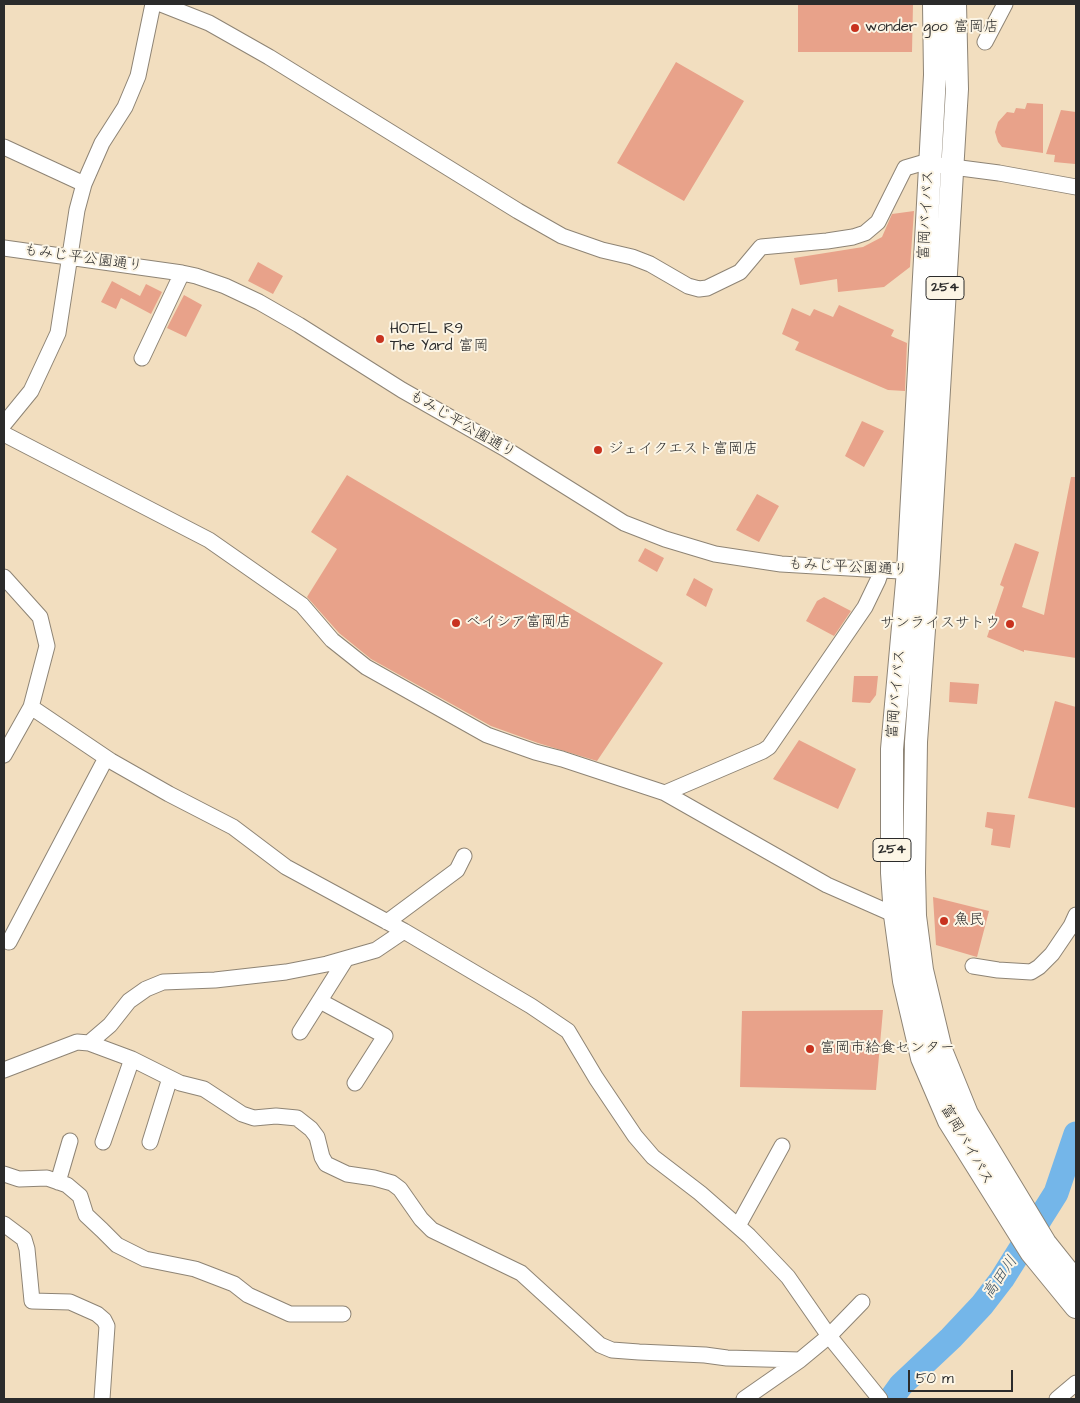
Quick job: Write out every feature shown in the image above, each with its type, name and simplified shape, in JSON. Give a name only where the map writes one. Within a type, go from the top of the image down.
[{"type":"highway","name":"富岡バイパス","points":[[934,4],[935,75],[930,164],[918,572],[915,916],[922,970],[940,1050],[958,1117],[1045,1243],[1076,1282]]},
{"type":"highway","name":"富岡バイパス","points":[[955,4],[958,89],[953,166],[918,572],[892,749],[892,873],[895,915],[904,981],[922,1058],[958,1117],[1031,1252],[1076,1307]]},
{"type":"street","points":[[4,424],[31,391],[58,333],[77,210],[84,184],[102,143],[125,108],[138,76],[153,4]]},
{"type":"street","points":[[985,42],[1005,4]]},
{"type":"street","points":[[170,5],[209,23],[269,57],[518,211],[562,236],[602,250],[632,257],[650,264],[688,286],[699,289],[707,288],[740,272],[761,247],[827,241],[853,237],[865,232],[878,222],[905,168],[922,163],[953,166],[1076,187]]},
{"type":"street","points":[[4,147],[84,184]]},
{"type":"street","name":"もみじ平公園通り","points":[[4,248],[182,273],[225,286],[259,302],[402,390],[504,448],[624,523],[664,540],[715,554],[781,564],[918,572]]},
{"type":"street","points":[[142,358],[182,273]]},
{"type":"street","points":[[4,434],[209,540],[302,605],[332,640],[366,667],[487,735],[665,793],[827,885],[895,915]]},
{"type":"street","points":[[665,793],[769,747],[866,608],[881,570]]},
{"type":"street","points":[[4,577],[40,617],[47,646],[31,707],[4,755]]},
{"type":"street","points":[[31,707],[106,758],[169,794],[233,827],[286,866],[404,931],[531,1006],[568,1031],[596,1078],[635,1136],[653,1157],[700,1193],[738,1226],[788,1277],[832,1341],[880,1399]]},
{"type":"street","points":[[9,942],[106,758]]},
{"type":"street","points":[[387,922],[456,870],[464,856]]},
{"type":"street","points":[[973,966],[1031,972],[1052,954],[1071,926],[1076,915]]},
{"type":"street","points":[[89,1043],[110,1025],[129,1001],[146,989],[163,982],[215,980],[286,972],[327,964],[376,950],[404,931]]},
{"type":"street","points":[[300,1032],[346,959]]},
{"type":"street","points":[[320,1001],[385,1036],[355,1083]]},
{"type":"street","points":[[4,1070],[77,1042],[89,1043],[132,1059],[180,1083],[204,1088],[242,1114],[254,1118],[276,1116],[297,1118],[311,1129],[317,1137],[322,1157],[326,1164],[347,1174],[392,1183],[400,1189],[421,1219],[432,1230],[521,1273],[600,1345],[612,1350],[706,1355],[727,1358],[800,1360]]},
{"type":"street","points":[[102,1142],[132,1059]]},
{"type":"street","points":[[150,1142],[170,1078]]},
{"type":"street","points":[[58,1182],[70,1140]]},
{"type":"street","points":[[738,1226],[782,1146]]},
{"type":"street","points":[[4,1174],[19,1179],[47,1178],[67,1185],[80,1196],[86,1215],[118,1245],[145,1259],[195,1268],[234,1284],[248,1295],[290,1314],[343,1314]]},
{"type":"street","points":[[4,1224],[24,1239],[27,1249],[32,1301],[70,1302],[97,1314],[104,1320],[107,1326],[102,1399]]},
{"type":"street","points":[[744,1399],[800,1360],[832,1341],[862,1302]]},
{"type":"street","points":[[1058,1399],[1076,1383]]},
{"type":"building","name":"wonder goo 富岡店","points":[[798,4],[913,4],[912,52],[798,52]]},
{"type":"building","points":[[676,62],[744,101],[684,201],[617,163]]},
{"type":"building","points":[[1027,103],[1043,104],[1043,153],[1002,147],[998,142],[995,132],[998,122],[1007,112],[1014,113],[1016,108],[1025,109]]},
{"type":"building","points":[[1061,110],[1076,112],[1075,164],[1054,162],[1055,155],[1046,154]]},
{"type":"building","points":[[914,211],[910,267],[884,287],[838,292],[837,279],[800,285],[794,258],[863,247],[882,237],[892,214]]},
{"type":"building","points":[[258,262],[283,276],[273,294],[248,281]]},
{"type":"building","points":[[112,281],[140,296],[146,284],[162,292],[151,314],[121,298],[116,309],[101,302]]},
{"type":"building","points":[[184,295],[202,305],[186,337],[167,328]]},
{"type":"building","points":[[839,305],[894,330],[891,336],[907,343],[905,391],[888,390],[795,350],[799,342],[782,334],[792,308],[810,316],[814,309],[833,317]]},
{"type":"building","points":[[862,421],[884,431],[864,467],[845,456]]},
{"type":"building","name":"ベイシア富岡店","points":[[347,475],[663,663],[597,761],[491,726],[371,659],[339,633],[307,597],[337,549],[311,532]]},
{"type":"building","points":[[1071,477],[1076,477],[1076,658],[1024,650],[1024,652],[987,637],[1004,587],[1000,585],[1015,543],[1039,552],[1022,607],[1044,615]]},
{"type":"building","points":[[757,494],[779,506],[759,542],[736,530]]},
{"type":"building","points":[[645,548],[664,558],[657,572],[638,561]]},
{"type":"building","points":[[694,578],[713,589],[706,607],[686,595]]},
{"type":"building","points":[[824,597],[851,611],[834,636],[806,621],[817,601]]},
{"type":"building","points":[[854,676],[878,676],[876,695],[870,703],[852,702]]},
{"type":"building","points":[[950,682],[979,684],[977,704],[949,702]]},
{"type":"building","points":[[1055,701],[1076,707],[1076,808],[1028,798]]},
{"type":"building","points":[[799,740],[856,769],[838,809],[773,779]]},
{"type":"building","points":[[987,812],[1015,815],[1010,848],[991,845],[993,829],[985,827]]},
{"type":"building","points":[[933,897],[989,911],[977,957],[936,945]]},
{"type":"building","name":"富岡市給食センター","points":[[883,1010],[876,1090],[740,1087],[742,1011]]},
{"type":"waterway","name":"高田川","points":[[891,1399],[901,1385],[951,1338],[982,1305],[1002,1279],[1056,1193],[1076,1134]]},
{"type":"place","name":"wonder goo 富岡店","points":[[855,28]]},
{"type":"place","name":"HOTEL R9 The Yard 富岡","points":[[380,339]]},
{"type":"place","name":"ジェイクエスト富岡店","points":[[598,450]]},
{"type":"place","name":"ベイシア富岡店","points":[[456,623]]},
{"type":"place","name":"サンライスサトウ","points":[[1010,624]]},
{"type":"place","name":"魚民","points":[[944,921]]},
{"type":"place","name":"富岡市給食センター","points":[[810,1049]]}]
